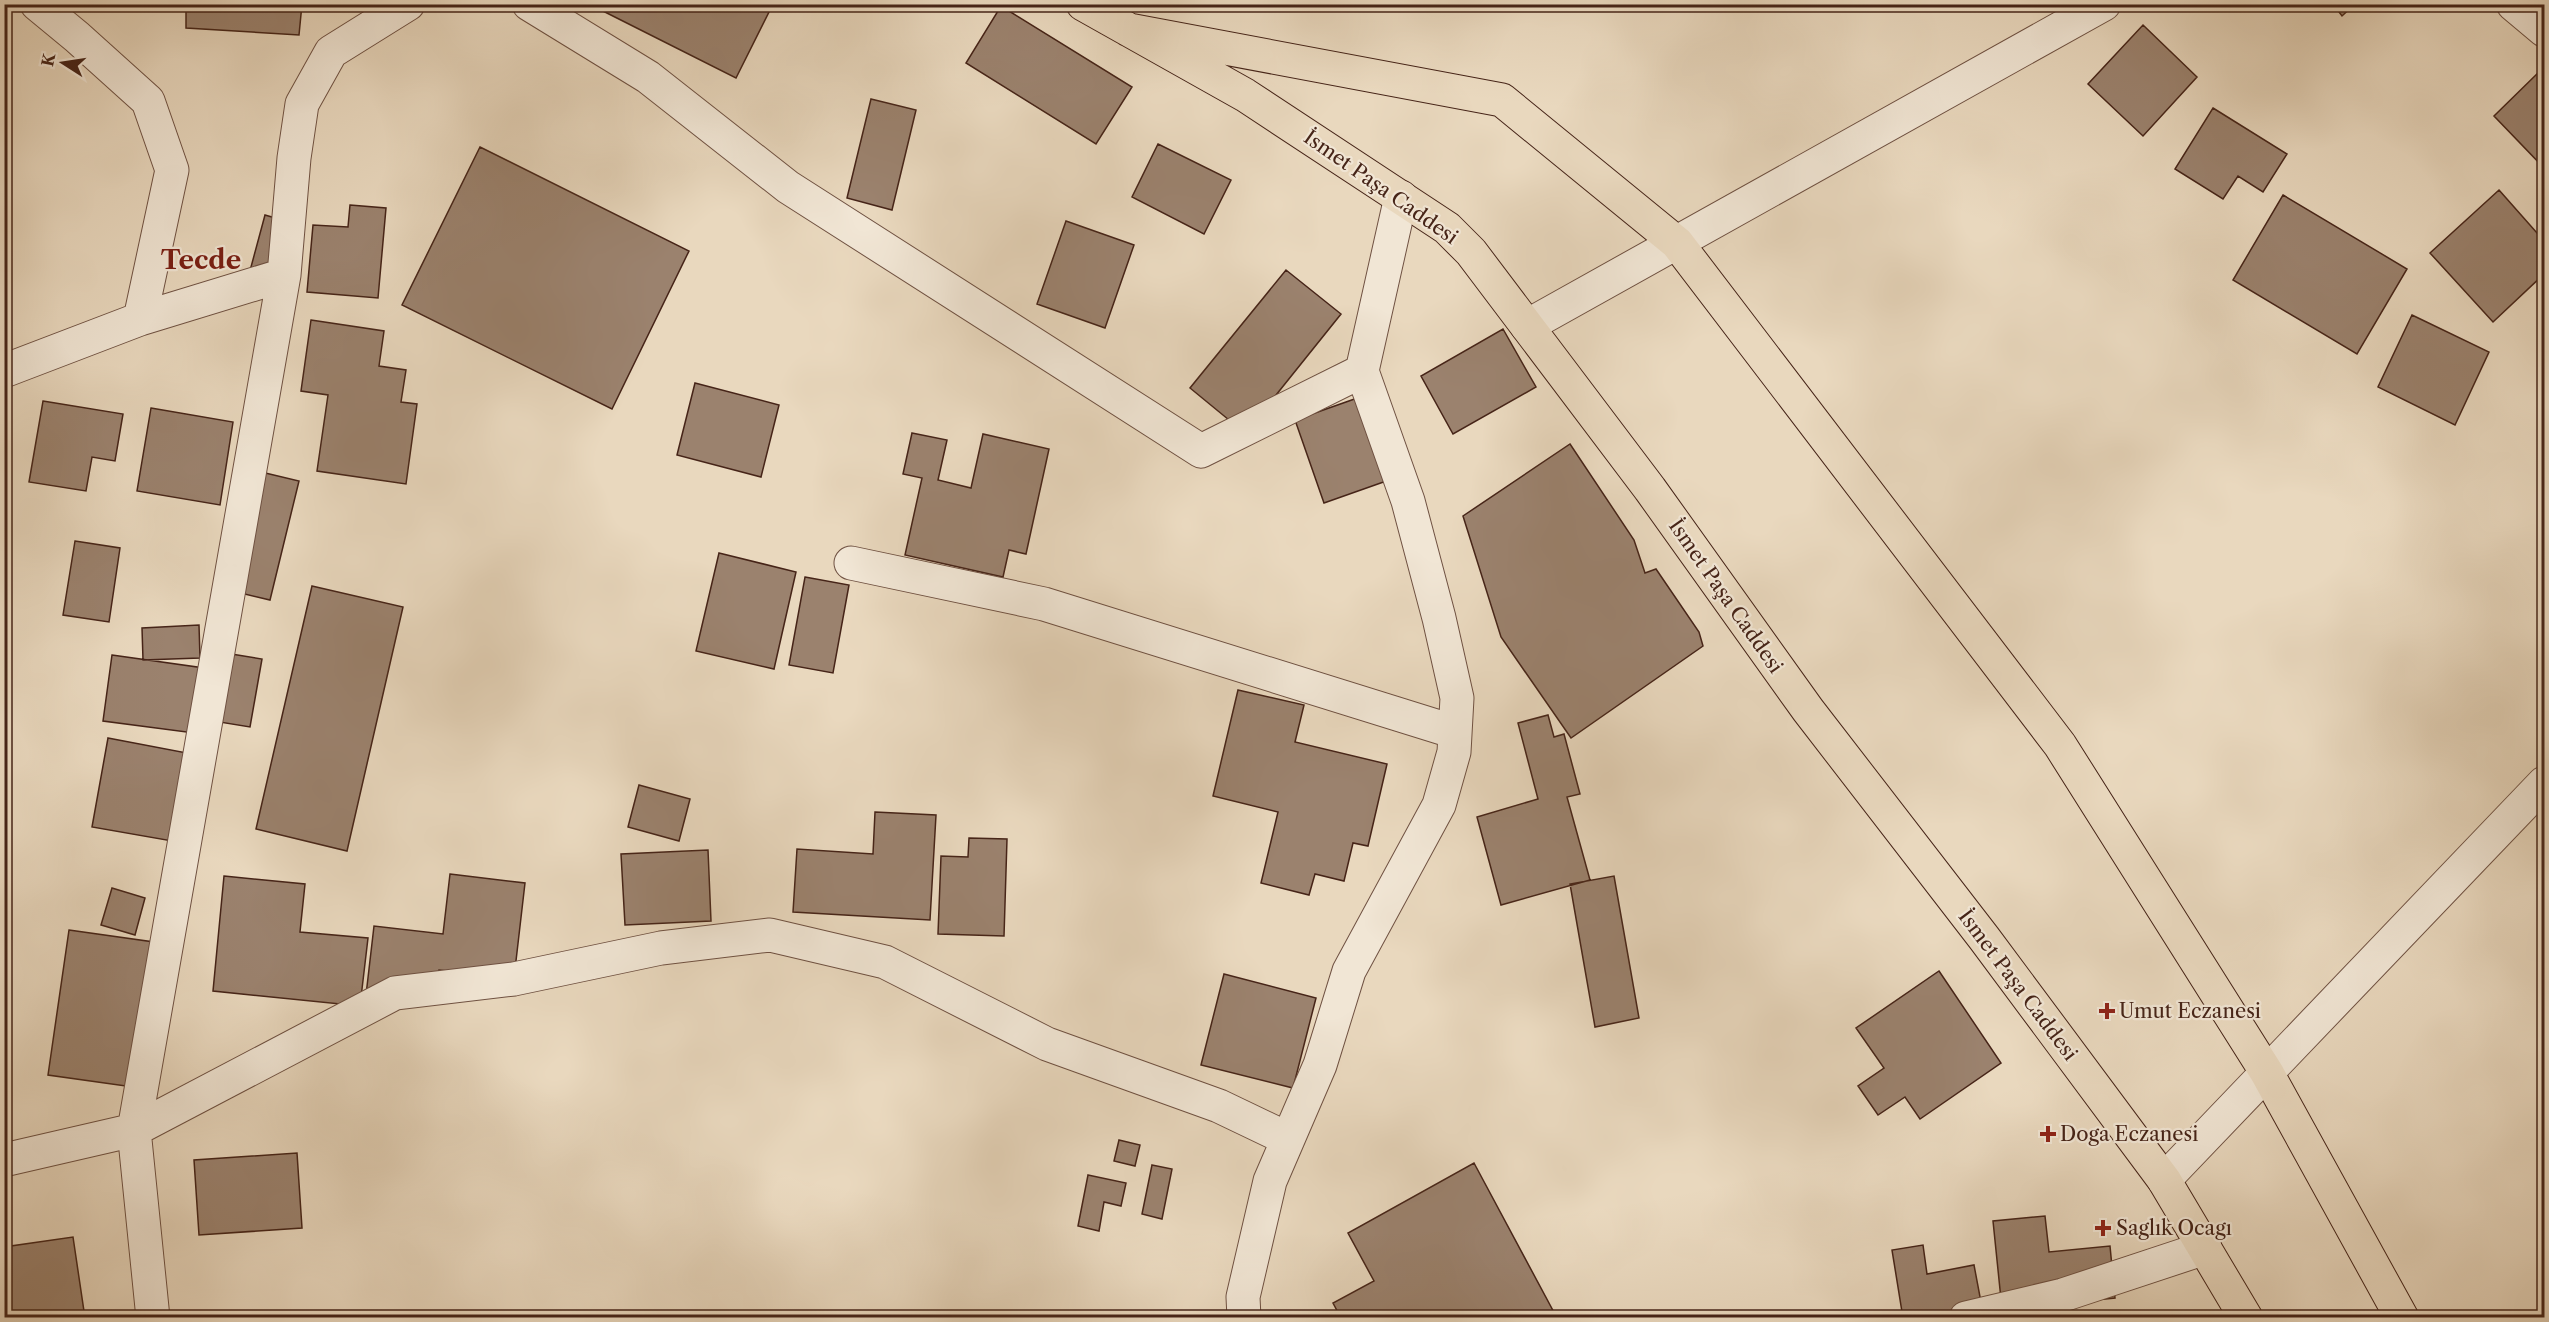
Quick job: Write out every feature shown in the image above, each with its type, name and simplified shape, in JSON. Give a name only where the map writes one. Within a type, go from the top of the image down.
[{"type":"main road","name":"İsmet Paşa Caddesi","points":[[1083,4],[1245,95],[1447,228],[1471,252],[1650,489],[1808,711],[1984,938],[2164,1180],[2246,1317]]},
{"type":"main road","points":[[1129,30],[1502,100],[1677,243],[2060,745],[2267,1073],[2402,1317]]},
{"type":"street","points":[[37,4],[148,101],[172,170],[140,319]]},
{"type":"street","points":[[153,1317],[134,1130],[284,275],[294,158],[302,104],[331,52],[408,4]]},
{"type":"street","points":[[529,4],[648,77],[788,187],[1201,451],[1362,370]]},
{"type":"street","points":[[1527,326],[2104,4]]},
{"type":"street","points":[[2513,4],[2544,30]]},
{"type":"street","points":[[1244,1317],[1243,1297],[1270,1181],[1320,1065],[1349,971],[1438,805],[1454,752],[1457,698],[1439,618],[1408,501],[1362,370],[1401,197]]},
{"type":"street","points":[[4,371],[140,319],[284,275]]},
{"type":"street","points":[[851,563],[1044,604],[1455,732]]},
{"type":"street","points":[[2164,1180],[2544,783]]},
{"type":"street","points":[[4,1160],[134,1130],[395,993],[514,979],[661,948],[770,934],[885,962],[1047,1044],[1220,1106],[1288,1139]]},
{"type":"street","points":[[1966,1317],[2062,1295],[2205,1248]]},
{"type":"building","points":[[186,4],[302,4],[299,35],[186,28]]},
{"type":"building","points":[[589,4],[773,4],[736,78]]},
{"type":"building","points":[[2333,4],[2355,4],[2342,16]]},
{"type":"building","points":[[1001,6],[1132,87],[1096,144],[966,63]]},
{"type":"building","points":[[2143,25],[2197,77],[2143,136],[2088,84]]},
{"type":"building","points":[[2544,67],[2544,168],[2494,116]]},
{"type":"building","points":[[871,99],[916,110],[892,210],[847,198]]},
{"type":"building","points":[[2213,108],[2287,154],[2263,192],[2238,176],[2223,199],[2175,169]]},
{"type":"building","points":[[1158,144],[1231,180],[1204,234],[1132,197]]},
{"type":"building","points":[[480,147],[689,251],[612,409],[402,305]]},
{"type":"building","points":[[2499,190],[2544,241],[2544,274],[2493,322],[2430,253]]},
{"type":"building","points":[[2283,195],[2407,269],[2357,354],[2233,280]]},
{"type":"building","points":[[350,205],[386,208],[378,298],[307,292],[313,225],[348,227]]},
{"type":"building","points":[[265,215],[299,225],[244,293]]},
{"type":"building","points":[[1066,221],[1134,245],[1105,328],[1037,304]]},
{"type":"building","points":[[1286,270],[1341,314],[1268,405],[1229,420],[1190,388]]},
{"type":"building","points":[[2412,315],[2489,352],[2455,425],[2378,387]]},
{"type":"building","points":[[311,320],[384,331],[379,366],[406,370],[401,402],[417,404],[406,484],[317,471],[328,395],[301,391]]},
{"type":"building","points":[[1503,329],[1536,387],[1453,434],[1421,376]]},
{"type":"building","points":[[695,383],[779,405],[761,477],[677,455]]},
{"type":"building","points":[[1363,396],[1392,479],[1324,503],[1295,420]]},
{"type":"building","points":[[43,401],[123,414],[115,461],[92,457],[86,491],[29,482]]},
{"type":"building","points":[[151,408],[233,422],[220,505],[137,491]]},
{"type":"building","points":[[912,433],[947,440],[938,480],[971,488],[983,434],[1049,449],[1026,554],[1009,550],[1003,577],[905,555],[922,478],[903,474]]},
{"type":"building","points":[[1570,444],[1634,540],[1645,573],[1656,569],[1699,632],[1703,646],[1571,738],[1501,637],[1463,516]]},
{"type":"building","points":[[257,471],[299,481],[270,600],[228,590]]},
{"type":"building","points":[[75,541],[120,548],[109,622],[63,615]]},
{"type":"building","points":[[719,553],[796,572],[774,669],[696,651]]},
{"type":"building","points":[[805,577],[849,585],[833,673],[789,665]]},
{"type":"building","points":[[312,586],[403,607],[347,851],[256,829]]},
{"type":"building","points":[[199,625],[200,658],[143,660],[142,628]]},
{"type":"building","points":[[219,652],[262,659],[250,727],[207,720]]},
{"type":"building","points":[[112,655],[204,668],[194,733],[103,721]]},
{"type":"building","points":[[1238,690],[1304,705],[1295,742],[1387,764],[1368,846],[1353,843],[1344,881],[1315,874],[1309,895],[1261,883],[1278,812],[1213,796]]},
{"type":"building","points":[[1548,715],[1554,737],[1564,734],[1580,794],[1567,797],[1590,880],[1501,905],[1477,817],[1538,799],[1518,723]]},
{"type":"building","points":[[108,738],[187,753],[172,841],[92,827]]},
{"type":"building","points":[[639,785],[690,799],[679,841],[628,827]]},
{"type":"building","points":[[875,812],[936,815],[930,920],[793,912],[797,849],[873,854]]},
{"type":"building","points":[[969,838],[1007,839],[1004,936],[938,934],[941,856],[968,857]]},
{"type":"building","points":[[708,850],[711,921],[625,925],[621,854]]},
{"type":"building","points":[[450,874],[525,883],[514,978],[439,970],[435,1002],[366,995],[374,926],[443,934]]},
{"type":"building","points":[[224,876],[305,884],[300,932],[368,938],[360,1006],[213,991]]},
{"type":"building","points":[[1614,876],[1639,1018],[1595,1027],[1570,884]]},
{"type":"building","points":[[112,888],[145,898],[135,935],[101,925]]},
{"type":"building","points":[[69,930],[168,944],[147,1089],[48,1075]]},
{"type":"building","points":[[1939,971],[2001,1063],[1920,1119],[1905,1097],[1878,1115],[1858,1086],[1884,1068],[1856,1028]]},
{"type":"building","points":[[1224,974],[1316,998],[1293,1088],[1201,1065]]},
{"type":"building","points":[[1119,1140],[1140,1145],[1135,1166],[1114,1161]]},
{"type":"building","points":[[297,1153],[302,1228],[199,1235],[194,1160]]},
{"type":"building","points":[[1474,1163],[1557,1318],[1341,1318],[1333,1303],[1374,1281],[1348,1233]]},
{"type":"building","points":[[1152,1165],[1172,1169],[1162,1219],[1142,1214]]},
{"type":"building","points":[[1088,1175],[1126,1183],[1121,1206],[1104,1202],[1099,1231],[1078,1226]]},
{"type":"building","points":[[2045,1216],[2049,1252],[2110,1246],[2115,1298],[2002,1309],[1993,1221]]},
{"type":"building","points":[[73,1237],[85,1318],[4,1318],[4,1247]]},
{"type":"building","points":[[1923,1245],[1927,1274],[1974,1265],[1984,1318],[1903,1318],[1892,1250]]},
{"type":"place","name":"Umut Eczanesi","points":[[2107,1011]]},
{"type":"place","name":"Doga Eczanesi","points":[[2048,1134]]},
{"type":"place","name":"Saglık Ocagı","points":[[2103,1228]]},
{"type":"district","name":"Tecde","points":[[201,260]]}]
